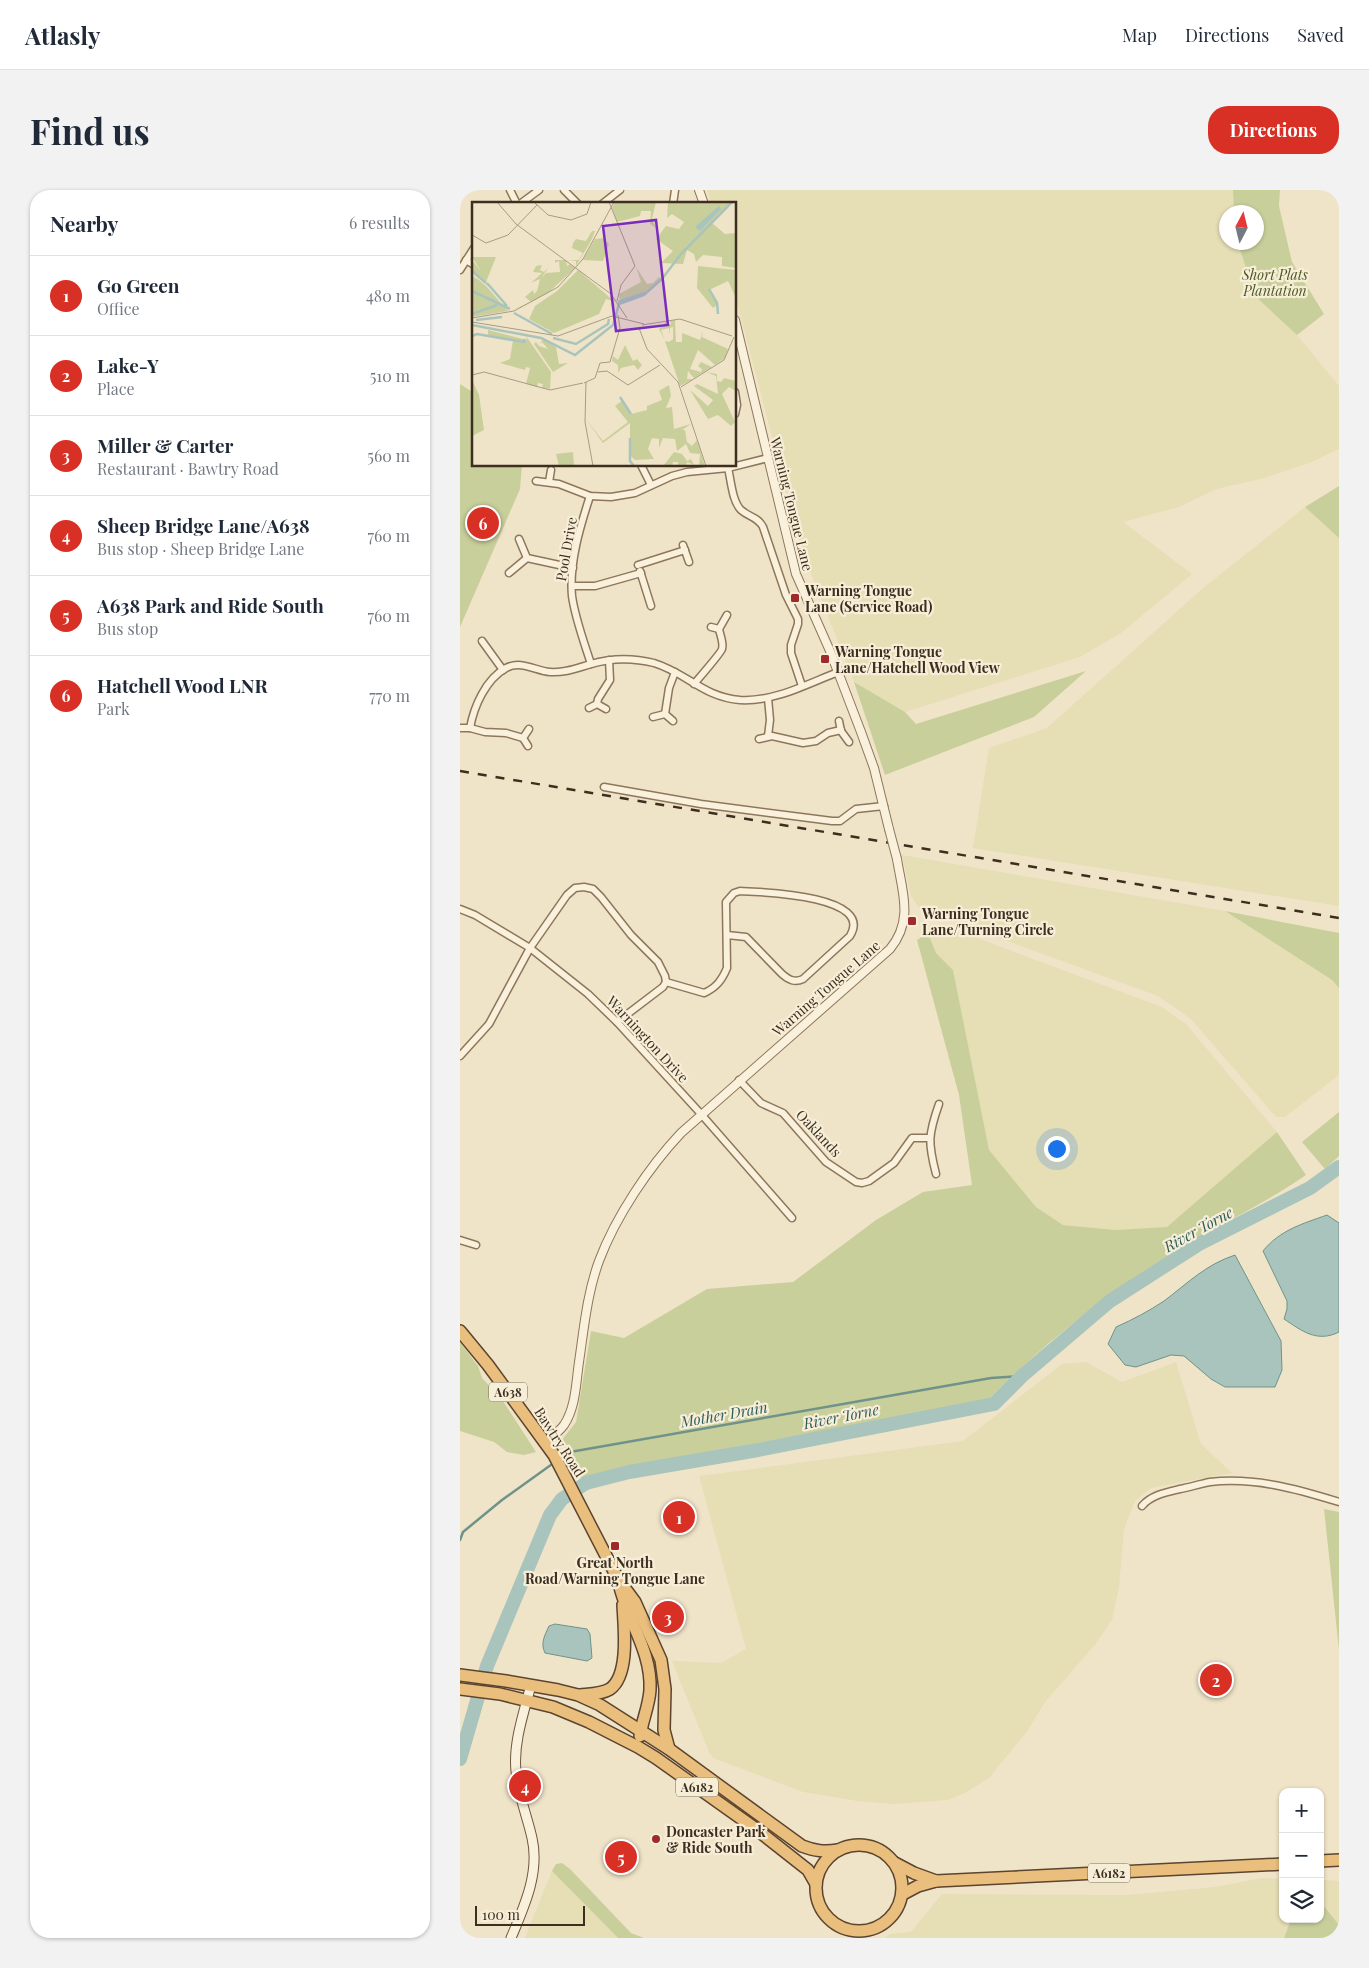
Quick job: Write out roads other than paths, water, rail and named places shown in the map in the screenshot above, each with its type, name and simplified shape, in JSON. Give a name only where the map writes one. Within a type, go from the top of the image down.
[{"type":"highway","name":"Bawtry Road","points":[[460,1331],[488,1364],[554,1455],[618,1579],[635,1602],[661,1660],[665,1689],[664,1730],[669,1749]]},
{"type":"highway","name":"Bawtry Road","points":[[618,1579],[623,1600],[637,1629],[648,1667],[650,1691],[645,1733]]},
{"type":"highway","points":[[578,1695],[602,1692],[611,1688],[616,1683],[624,1665],[623,1600]]},
{"type":"highway","name":"A6182","points":[[461,1675],[531,1685],[578,1695],[619,1716],[669,1749],[802,1846],[815,1851],[838,1850]]},
{"type":"highway","name":"A6182","points":[[462,1689],[500,1694],[553,1707],[589,1722],[638,1747],[756,1829],[808,1870],[816,1884]]},
{"type":"highway","name":"Bawtry Road","points":[[638,1747],[645,1733],[663,1714]]},
{"type":"highway","points":[[870,1938],[877,1928],[892,1917],[897,1910],[903,1894],[903,1883],[895,1863],[882,1850],[873,1846],[855,1844],[838,1850],[823,1864],[816,1884],[817,1899],[821,1909],[827,1917],[846,1933],[877,1928]]},
{"type":"highway","points":[[1324,1861],[1339,1860]]},
{"type":"highway","name":"A6182","points":[[895,1863],[914,1874],[936,1881]]},
{"type":"highway","name":"A6182","points":[[903,1894],[918,1886],[936,1881],[1279,1864]]},
{"type":"main road","points":[[511,1938],[528,1897],[534,1860],[532,1839],[516,1771],[516,1753],[531,1685]]},
{"type":"street","points":[[510,190],[517,202]]},
{"type":"street","points":[[521,202],[539,190]]},
{"type":"street","points":[[564,190],[576,202]]},
{"type":"street","points":[[605,202],[620,190]]},
{"type":"street","points":[[699,190],[703,202]]},
{"type":"street","points":[[460,270],[472,251]]},
{"type":"street","points":[[466,260],[472,264]]},
{"type":"street","name":"Warning Tongue Lane","points":[[544,1442],[564,1426],[572,1406],[588,1296],[607,1243],[640,1186],[661,1155],[681,1132],[701,1114],[890,949],[897,940],[904,923],[905,912],[897,858],[874,768],[838,672],[796,574],[736,324]]},
{"type":"street","points":[[536,480],[549,482],[590,496],[625,496],[672,476],[687,472],[728,468],[768,458]]},
{"type":"street","points":[[642,466],[651,485]]},
{"type":"street","points":[[728,468],[737,504],[742,511],[760,522],[763,527],[786,595],[798,619],[791,645],[802,686]]},
{"type":"street","points":[[549,482],[551,470]]},
{"type":"street","name":"Pool Drive","points":[[590,496],[573,568],[572,586],[574,606],[591,664]]},
{"type":"street","points":[[518,539],[527,558]]},
{"type":"street","points":[[651,606],[638,564],[684,548],[690,562]]},
{"type":"street","points":[[527,558],[573,568]]},
{"type":"street","points":[[509,573],[527,558]]},
{"type":"street","points":[[572,586],[595,586],[641,573]]},
{"type":"street","points":[[694,684],[704,670],[720,654],[723,644],[715,628],[727,615]]},
{"type":"street","points":[[482,641],[503,670]]},
{"type":"street","points":[[470,728],[474,708],[479,699],[493,680],[509,666],[522,665],[548,672],[560,672],[609,660],[642,660],[675,672],[707,692],[727,698],[753,700],[768,698],[838,672]]},
{"type":"street","points":[[589,708],[597,704],[598,699],[608,686],[610,680],[609,660]]},
{"type":"street","points":[[665,714],[669,688],[675,672]]},
{"type":"street","points":[[768,698],[770,720],[768,736]]},
{"type":"street","points":[[597,704],[606,709]]},
{"type":"street","points":[[653,717],[665,714]]},
{"type":"street","points":[[665,714],[673,721]]},
{"type":"street","points":[[840,721],[841,730],[849,742]]},
{"type":"street","points":[[460,728],[506,733],[523,738],[528,746]]},
{"type":"street","points":[[523,738],[528,729]]},
{"type":"street","points":[[760,739],[768,736],[803,743],[816,741],[828,733],[841,730]]},
{"type":"street","points":[[604,787],[701,804],[832,821],[840,821],[856,809],[884,806]]},
{"type":"street","points":[[460,1056],[489,1024],[530,948],[567,895],[575,888],[584,887],[593,890],[601,897],[631,934],[658,962],[665,976],[666,982],[663,987],[617,1022]]},
{"type":"street","points":[[666,982],[700,993],[707,992],[717,986],[727,968],[726,902],[734,893],[740,891],[791,894],[841,908],[850,914],[853,925],[850,936],[803,979],[798,981],[787,979],[746,937],[727,935]]},
{"type":"street","name":"Warnington Drive","points":[[460,909],[475,915],[530,948],[588,994],[617,1022],[701,1114],[792,1218]]},
{"type":"street","name":"Oaklands","points":[[740,1080],[761,1103],[783,1113],[826,1162],[856,1182],[869,1181],[894,1163],[912,1138],[930,1138]]},
{"type":"street","points":[[936,1174],[929,1144],[939,1104]]},
{"type":"street","points":[[460,1240],[476,1245]]},
{"type":"street","points":[[1142,1506],[1147,1499],[1168,1491],[1210,1482],[1244,1481],[1270,1484],[1339,1502]]},
{"type":"water","points":[[1327,1215],[1339,1223],[1339,1332],[1331,1335],[1317,1336],[1297,1328],[1284,1319],[1287,1301],[1263,1251],[1284,1233]]},
{"type":"water","points":[[1235,1255],[1281,1341],[1282,1370],[1275,1387],[1225,1387],[1211,1379],[1184,1356],[1171,1355],[1136,1367],[1125,1365],[1108,1344],[1116,1327],[1158,1305],[1206,1269]]},
{"type":"water","points":[[555,1624],[587,1629],[590,1634],[592,1658],[587,1661],[545,1653],[543,1642],[545,1636],[549,1626]]},
{"type":"waterway","name":"River Torne","points":[[460,1759],[487,1666],[550,1515],[562,1499],[586,1483],[629,1472],[758,1450],[994,1404],[1022,1376],[1110,1301],[1199,1244],[1310,1188],[1339,1167]]},
{"type":"waterway","name":"Mother Drain","points":[[559,1459],[570,1452],[991,1378],[1022,1376]]},
{"type":"waterway","name":"Mother Drain","points":[[460,1540],[463,1532],[502,1500],[555,1462]]},
{"type":"railway","points":[[460,771],[1339,918]]},
{"type":"place","name":"Hatchell Wood LNR","points":[[483,523]]},
{"type":"place","name":"Warning Tongue Lane (Service Road)","points":[[795,598]]},
{"type":"place","name":"Warning Tongue Lane/Hatchell Wood View","points":[[825,659]]},
{"type":"place","name":"Warning Tongue Lane/Turning Circle","points":[[912,921]]},
{"type":"place","name":"Go Green","points":[[679,1517]]},
{"type":"place","name":"Great North Road/Warning Tongue Lane","points":[[615,1546]]},
{"type":"place","name":"Miller & Carter","points":[[668,1617]]},
{"type":"place","name":"Lake-Y","points":[[1216,1680]]},
{"type":"place","name":"Sheep Bridge Lane/A638","points":[[525,1786]]},
{"type":"place","name":"Doncaster Park & Ride South","points":[[656,1839]]},
{"type":"place","name":"A638 Park and Ride South","points":[[621,1857]]},
{"type":"park label","name":"Short Plats Plantation","points":[[1275,282]]}]
